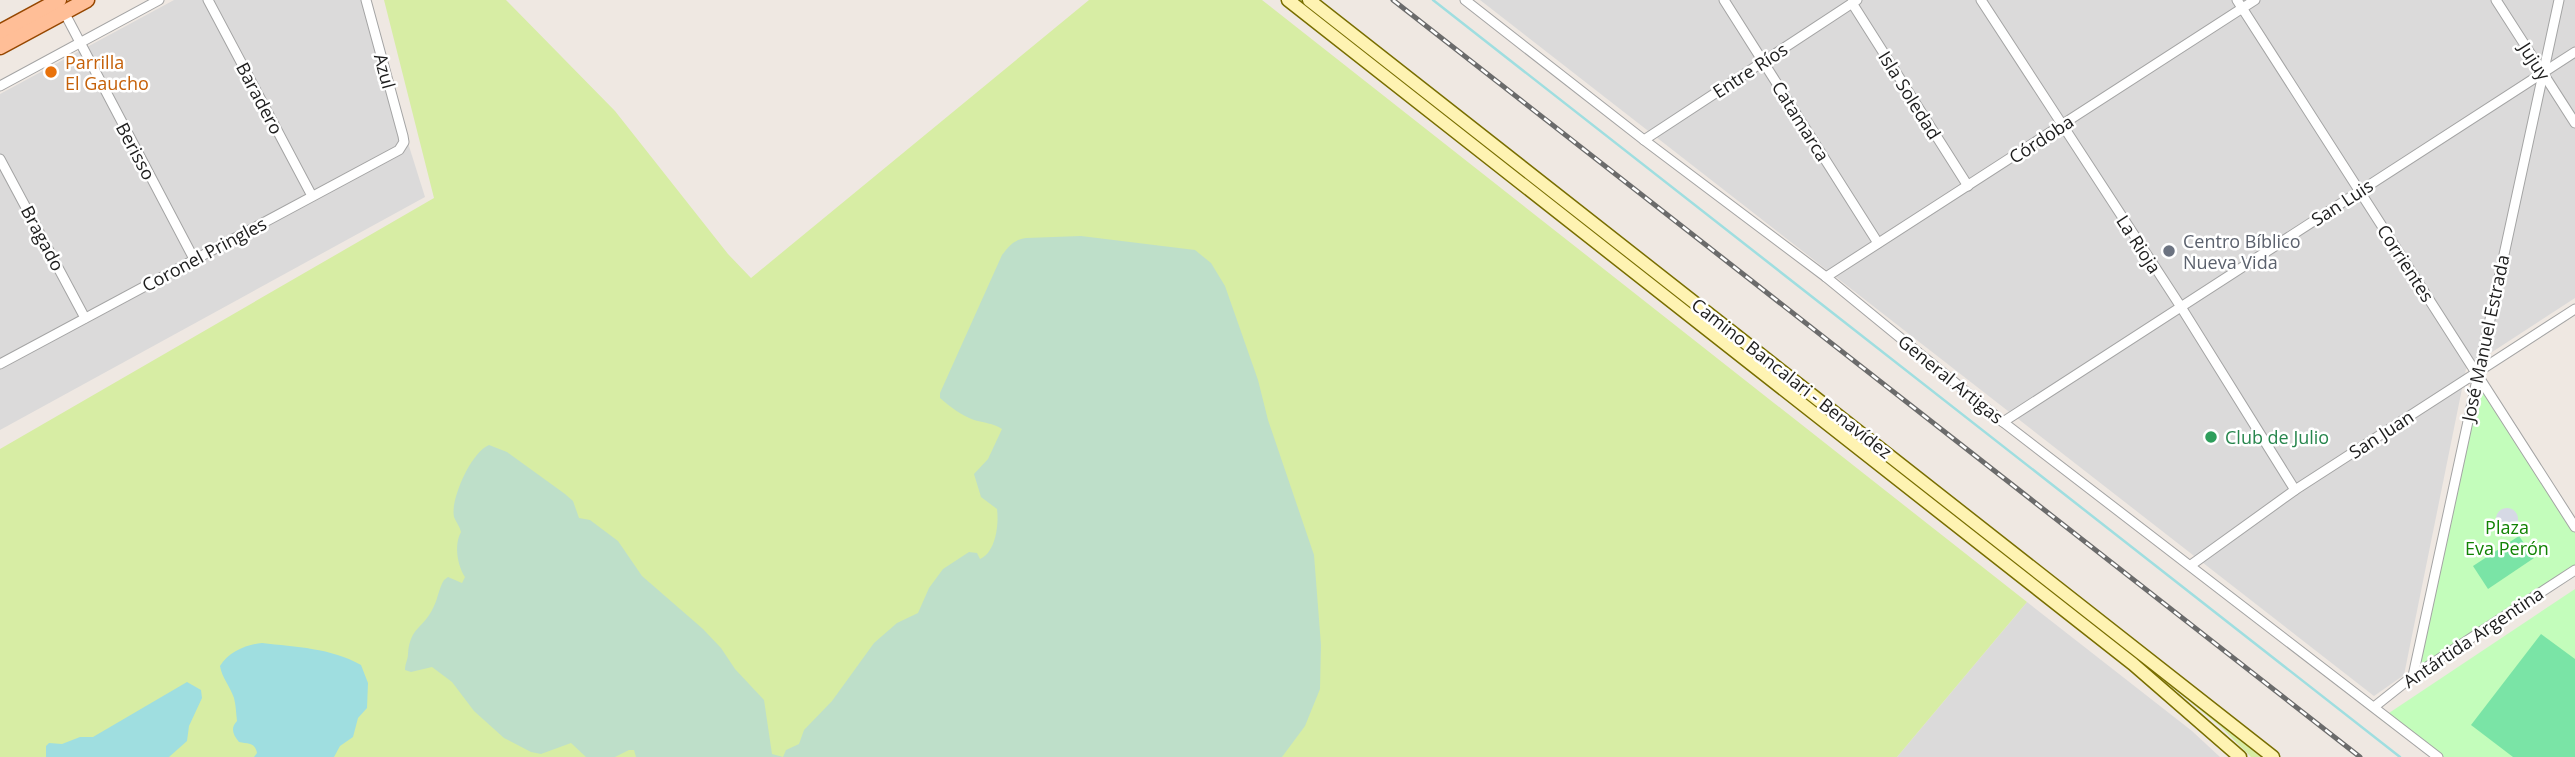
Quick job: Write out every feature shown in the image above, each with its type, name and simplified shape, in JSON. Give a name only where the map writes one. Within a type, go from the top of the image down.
[{"type":"main road","points":[[0,32],[59,3],[87,0]]},
{"type":"main road","name":"Camino Bancalari - Benavídez","points":[[1288,0],[1944,513],[2133,664],[2240,757]]},
{"type":"main road","name":"Camino Bancalari - Benavídez","points":[[1309,0],[2273,757]]},
{"type":"main road","points":[[0,47],[59,3]]},
{"type":"street","points":[[0,86],[159,0]]},
{"type":"street","name":"Baradero","points":[[208,0],[312,197]]},
{"type":"street","name":"Azul","points":[[366,0],[404,142]]},
{"type":"street","name":"General Artigas","points":[[1465,0],[1644,140],[1826,277],[2003,422],[2438,757]]},
{"type":"street","name":"Catamarca","points":[[1724,0],[1878,243]]},
{"type":"street","name":"La Rioja","points":[[1981,0],[2181,307],[2295,490]]},
{"type":"street","name":"Córdoba","points":[[1826,277],[2061,125],[2240,4],[2255,0]]},
{"type":"street","name":"Jujuy","points":[[2496,0],[2575,122]]},
{"type":"street","name":"José Manuel Estrada","points":[[2413,677],[2558,0]]},
{"type":"street","name":"Entre Ríos","points":[[1644,140],[1854,1]]},
{"type":"street","name":"Isla Soledad","points":[[1854,1],[1968,186]]},
{"type":"street","name":"Berisso","points":[[59,3],[194,259]]},
{"type":"street","name":"Corrientes","points":[[2240,4],[2575,527]]},
{"type":"street","name":"San Luis","points":[[2003,422],[2575,52]]},
{"type":"street","name":"Coronel Pringles","points":[[0,364],[312,197],[399,149],[404,142]]},
{"type":"street","name":"Bragado","points":[[0,159],[85,318]]},
{"type":"street","name":"San Juan","points":[[2191,565],[2295,490],[2575,309]]},
{"type":"street","name":"Antártida Argentina","points":[[2374,707],[2413,677],[2575,570]]},
{"type":"shaded area","points":[[174,0],[363,0],[425,197],[0,430],[0,94]]},
{"type":"shaded area","points":[[1480,0],[2575,0],[2575,298],[2466,369],[2404,675],[2374,696]]},
{"type":"shaded area","points":[[2507,508],[2515,511],[2518,519],[2515,527],[2507,530],[2499,527],[2496,519],[2499,511]]},
{"type":"shaded area","points":[[2027,602],[2192,731],[2220,757],[1897,757]]},
{"type":"green space","points":[[384,0],[506,0],[615,111],[728,254],[751,278],[1089,0],[1262,0],[2027,602],[1897,757],[0,757],[0,449],[434,198]]},
{"type":"green space","points":[[1297,0],[1302,0],[2128,647],[2261,757],[2251,757],[2221,727],[2126,650]]},
{"type":"green space","points":[[1081,236],[1195,250],[1211,263],[1225,286],[1314,555],[1321,645],[1320,689],[1305,726],[1282,757],[783,757],[786,750],[799,744],[804,730],[832,701],[874,643],[897,623],[918,613],[929,588],[943,569],[969,552],[977,553],[980,559],[993,544],[997,530],[997,509],[981,497],[974,474],[988,459],[1002,429],[960,413],[940,398],[940,393],[1007,249],[1026,238]]},
{"type":"green space","name":"Plaza Eva Perón","points":[[2477,372],[2575,527],[2575,570],[2413,676]]},
{"type":"green space","points":[[489,445],[507,452],[573,501],[579,518],[590,520],[618,541],[642,576],[703,629],[764,700],[772,754],[783,757],[636,757],[634,750],[629,750],[615,757],[586,757],[571,743],[541,754],[531,752],[504,738],[474,711],[452,682],[432,667],[411,672],[405,670],[411,638],[430,614],[444,580],[448,577],[462,583],[465,577],[458,561],[457,548],[461,532],[454,517],[455,499],[469,466],[482,449]]},
{"type":"green space","points":[[2519,536],[2534,558],[2488,589],[2473,566]]},
{"type":"green space","points":[[2575,589],[2575,757],[2432,757],[2380,719]]},
{"type":"green space","points":[[2541,634],[2575,659],[2575,757],[2513,757],[2471,725]]},
{"type":"water","points":[[262,643],[325,652],[361,665],[368,683],[367,708],[358,718],[353,737],[340,746],[334,757],[254,757],[257,753],[255,747],[239,742],[235,737],[235,701],[220,666],[238,650]]},
{"type":"water","points":[[187,682],[201,690],[202,698],[189,726],[187,741],[169,757],[46,757],[46,746],[49,743],[62,744],[80,737],[93,737]]},
{"type":"waterway","points":[[1433,0],[2400,757]]},
{"type":"railway","points":[[1393,0],[2360,757]]},
{"type":"place","name":"Parrilla El Gaucho","points":[[51,72]]},
{"type":"place","name":"Centro Bíblico Nueva Vida","points":[[2169,251]]},
{"type":"place","name":"Club de Julio","points":[[2211,437]]}]
